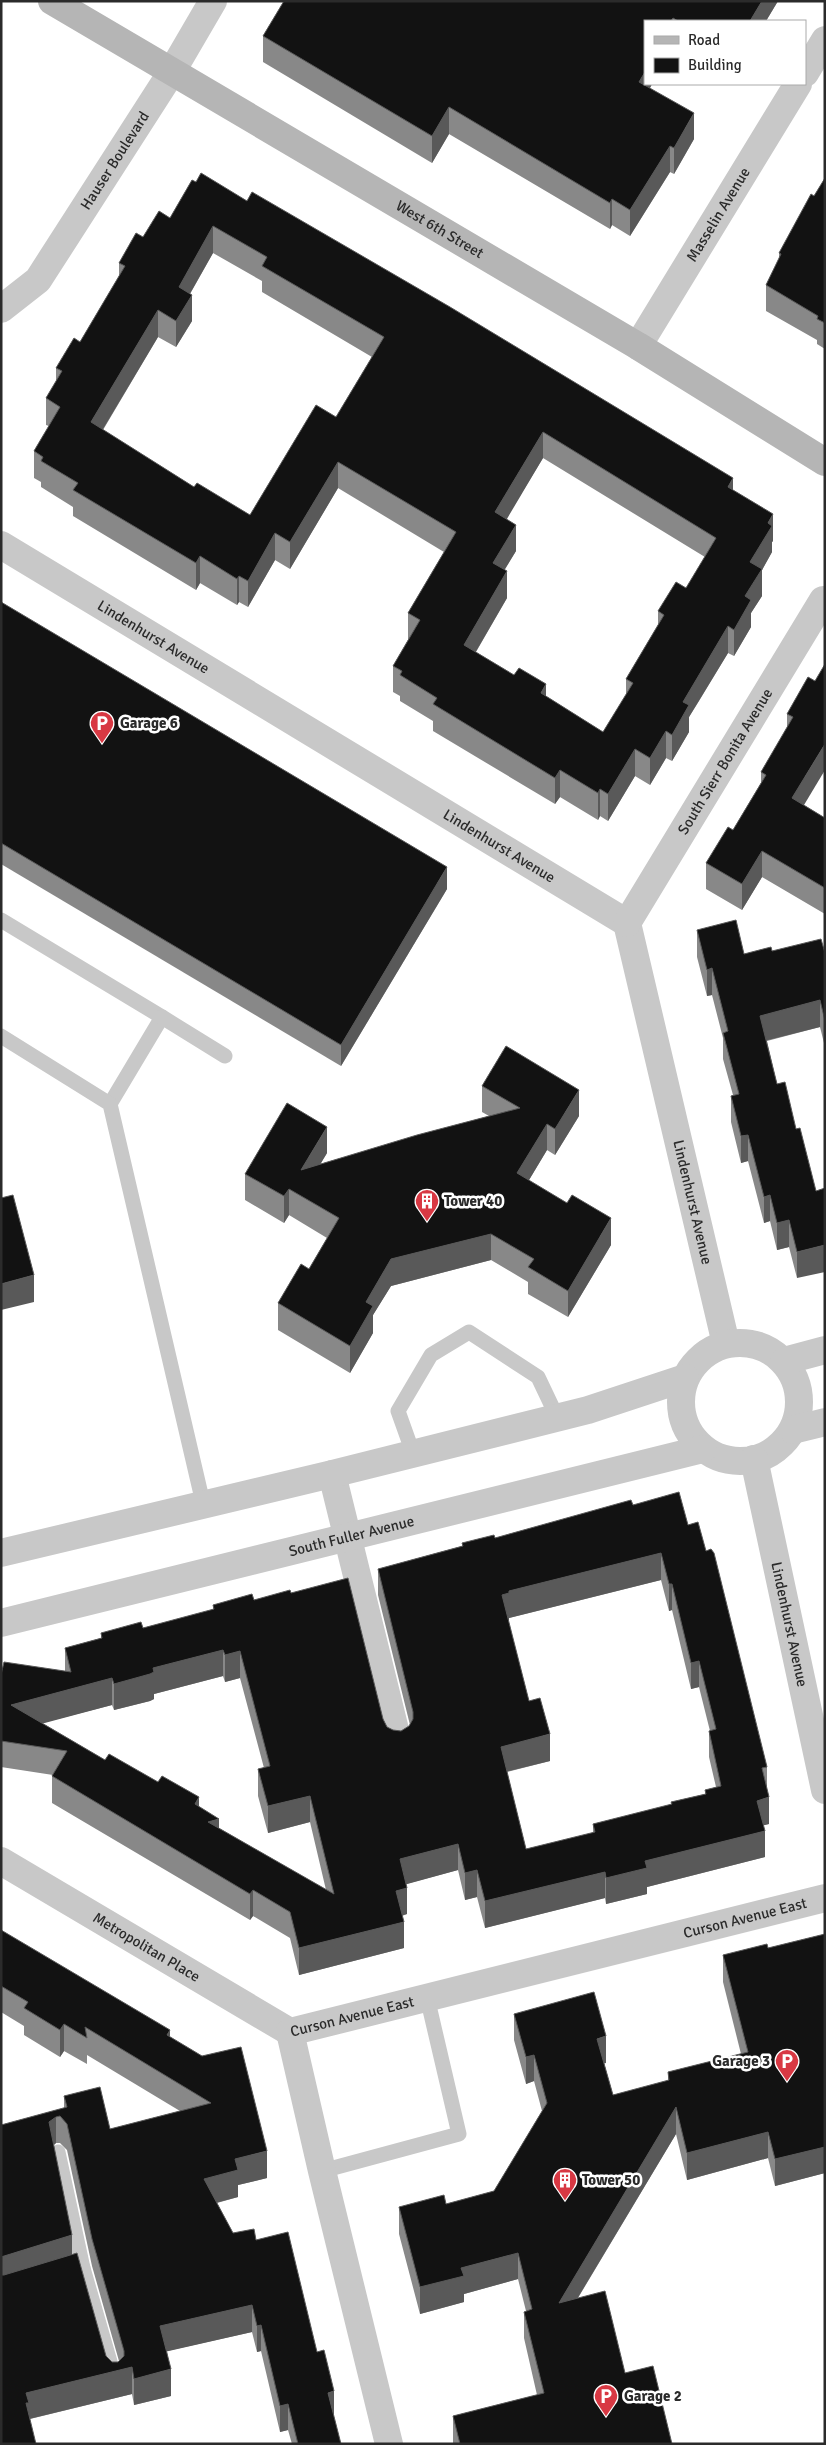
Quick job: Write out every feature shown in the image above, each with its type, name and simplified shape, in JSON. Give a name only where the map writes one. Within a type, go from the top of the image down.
[{"type":"main road","name":"West 6th Street","points":[[52,1],[171,73],[638,346],[825,462]]},
{"type":"street","name":"Hauser Boulevard","points":[[1,309],[38,280],[171,73],[213,1]]},
{"type":"street","points":[[806,71],[825,40]]},
{"type":"street","name":"Masselin Avenue","points":[[638,346],[797,85]]},
{"type":"street","name":"Lindenhurst Avenue","points":[[1,545],[627,923],[726,1344]]},
{"type":"street","name":"South Sierr Bonita Avenue","points":[[627,923],[823,600]]},
{"type":"street","points":[[740,1342],[756,1344],[771,1351],[784,1361],[793,1374],[799,1390],[799,1411],[793,1430],[780,1447],[754,1459],[741,1462],[721,1458],[702,1449],[689,1432],[682,1413],[680,1395],[685,1378],[694,1364],[707,1352],[726,1344],[740,1342]]},
{"type":"street","points":[[784,1361],[825,1350]]},
{"type":"street","points":[[1,1553],[203,1503],[332,1474],[588,1410],[685,1378]]},
{"type":"street","points":[[793,1430],[825,1422]]},
{"type":"street","name":"South Fuller Avenue","points":[[1,1623],[702,1449]]},
{"type":"street","name":"Lindenhurst Avenue","points":[[754,1459],[825,1790]]},
{"type":"street","points":[[332,1474],[398,1742]]},
{"type":"street","name":"Metropolitan Place","points":[[1,1862],[290,2032]]},
{"type":"street","name":"Curson Avenue East","points":[[389,2444],[290,2032],[825,1898]]},
{"type":"lane","points":[[1,920],[225,1056]]},
{"type":"lane","points":[[162,1017],[110,1104],[203,1503]]},
{"type":"lane","points":[[1,1036],[110,1104]]},
{"type":"lane","points":[[413,1453],[398,1411],[431,1355],[469,1332],[538,1377],[557,1417]]},
{"type":"lane","points":[[322,2171],[459,2134],[427,1998]]},
{"type":"lane","points":[[58,2152],[83,2268],[115,2380]]},
{"type":"lane","points":[[46,2279],[83,2268]]},
{"type":"building","points":[[284,1],[762,1],[751,20],[676,20],[673,18],[672,20],[644,20],[644,74],[639,82],[694,113],[674,148],[670,146],[630,210],[612,199],[610,203],[449,107],[432,136],[263,36]]},
{"type":"building","points":[[201,173],[247,201],[252,192],[450,307],[733,478],[728,487],[773,514],[768,523],[772,526],[750,562],[762,569],[745,596],[751,600],[734,630],[728,626],[683,702],[689,705],[672,735],[666,731],[650,758],[635,749],[608,794],[600,789],[598,793],[560,770],[555,778],[433,704],[437,698],[400,675],[402,671],[393,666],[420,620],[408,613],[456,532],[338,462],[290,542],[275,533],[248,581],[239,576],[237,579],[200,556],[196,563],[73,490],[78,483],[41,461],[43,457],[34,451],[60,407],[46,398],[62,371],[56,368],[74,338],[80,342],[125,266],[119,263],[136,233],[143,237],[159,211],[170,218],[192,180],[196,182]],"holes":[[[213,226],[267,257],[262,266],[384,337],[336,417],[316,405],[250,515],[197,483],[194,487],[91,422],[158,310],[176,321],[192,295],[179,287]],[[543,432],[716,538],[686,588],[676,582],[658,611],[664,615],[626,679],[633,683],[603,732],[541,693],[546,684],[519,668],[514,675],[464,645],[507,571],[493,563],[516,525],[495,512]]]},
{"type":"building","points":[[825,178],[825,323],[817,319],[818,316],[766,285],[781,254],[779,253],[811,194],[814,196]]},
{"type":"building","name":"Garage 6","points":[[1,602],[447,867],[341,1045],[1,843]]},
{"type":"building","points":[[825,664],[825,744],[792,798],[825,818],[825,888],[762,851],[742,884],[706,863],[728,827],[733,830],[766,775],[761,772],[793,717],[787,714],[808,677],[815,681]]},
{"type":"building","points":[[736,920],[744,954],[771,947],[772,951],[821,939],[825,953],[825,1021],[820,1000],[760,1016],[777,1084],[785,1082],[796,1129],[800,1128],[816,1191],[825,1188],[825,1245],[797,1252],[789,1220],[777,1223],[770,1195],[764,1197],[748,1135],[741,1136],[731,1096],[739,1094],[723,1033],[728,1031],[712,968],[707,970],[697,930]]},
{"type":"building","name":"Tower 40","points":[[506,1046],[579,1090],[555,1129],[547,1124],[517,1173],[567,1203],[572,1195],[611,1218],[568,1291],[528,1267],[534,1259],[491,1234],[391,1259],[366,1302],[373,1306],[350,1346],[278,1303],[301,1264],[309,1269],[339,1218],[289,1189],[284,1196],[245,1174],[287,1103],[327,1127],[301,1170],[417,1135],[520,1108],[482,1086]]},
{"type":"building","points":[[13,1195],[34,1275],[1,1284],[1,1198]]},
{"type":"building","points":[[679,1492],[688,1525],[698,1522],[706,1551],[711,1549],[714,1553],[767,1767],[762,1768],[769,1797],[757,1801],[765,1831],[645,1861],[647,1868],[606,1878],[605,1872],[485,1901],[477,1870],[465,1873],[458,1844],[400,1859],[407,1888],[396,1891],[404,1922],[299,1948],[290,1912],[253,1890],[250,1894],[52,1776],[67,1751],[1,1741],[1,1675],[4,1662],[71,1672],[65,1648],[102,1638],[101,1633],[141,1622],[143,1628],[214,1609],[213,1605],[252,1594],[254,1600],[290,1590],[291,1593],[348,1578],[383,1719],[387,1727],[401,1731],[409,1726],[413,1719],[413,1712],[378,1569],[463,1546],[462,1543],[494,1535],[495,1538],[631,1500],[633,1505]],"holes":[[[661,1553],[669,1584],[672,1584],[691,1663],[699,1661],[716,1729],[709,1731],[721,1786],[705,1790],[706,1794],[593,1824],[595,1832],[526,1849],[501,1747],[550,1734],[540,1698],[529,1701],[502,1595],[509,1593],[509,1591]],[[223,1650],[225,1655],[240,1651],[270,1766],[258,1769],[268,1806],[310,1796],[334,1894],[208,1822],[219,1819],[195,1804],[199,1797],[162,1776],[158,1782],[109,1754],[105,1760],[11,1705],[112,1678],[114,1684],[150,1674],[154,1672],[153,1668]]]},
{"type":"building","points":[[1,1930],[170,2030],[167,2035],[202,2056],[241,2047],[267,2151],[235,2159],[238,2170],[204,2179],[233,2233],[254,2229],[256,2240],[288,2232],[317,2352],[324,2350],[334,2391],[328,2393],[341,2444],[298,2444],[288,2404],[280,2406],[261,2325],[257,2326],[252,2305],[160,2326],[171,2369],[134,2379],[132,2367],[26,2393],[29,2403],[26,2403],[36,2444],[1,2444],[1,2275],[77,2253],[106,2356],[112,2362],[118,2362],[124,2356],[124,2351],[92,2239],[67,2124],[60,2116],[49,2122],[72,2235],[1,2257],[1,2125],[67,2107],[64,2096],[100,2087],[110,2129],[211,2103],[85,2027],[87,2038],[64,2024],[60,2030],[24,2008],[28,2002],[1,1986]]},
{"type":"building","points":[[825,1934],[825,2147],[775,2159],[768,2132],[687,2153],[676,2107],[559,2303],[605,2291],[625,2373],[653,2366],[672,2444],[460,2444],[453,2416],[544,2393],[524,2312],[532,2309],[518,2253],[461,2268],[464,2276],[420,2287],[399,2207],[444,2195],[446,2204],[494,2191],[547,2103],[534,2055],[526,2057],[514,2014],[594,1992],[606,2036],[597,2039],[613,2095],[669,2080],[668,2072],[748,2052],[723,1955],[767,1944],[768,1948]]},
{"type":"place","name":"Garage 6","points":[[102,744]]},
{"type":"place","name":"Tower 40","points":[[427,1222]]},
{"type":"place","name":"Garage 3","points":[[787,2082]]},
{"type":"place","name":"Tower 50","points":[[565,2201]]},
{"type":"place","name":"Garage 2","points":[[606,2417]]}]
